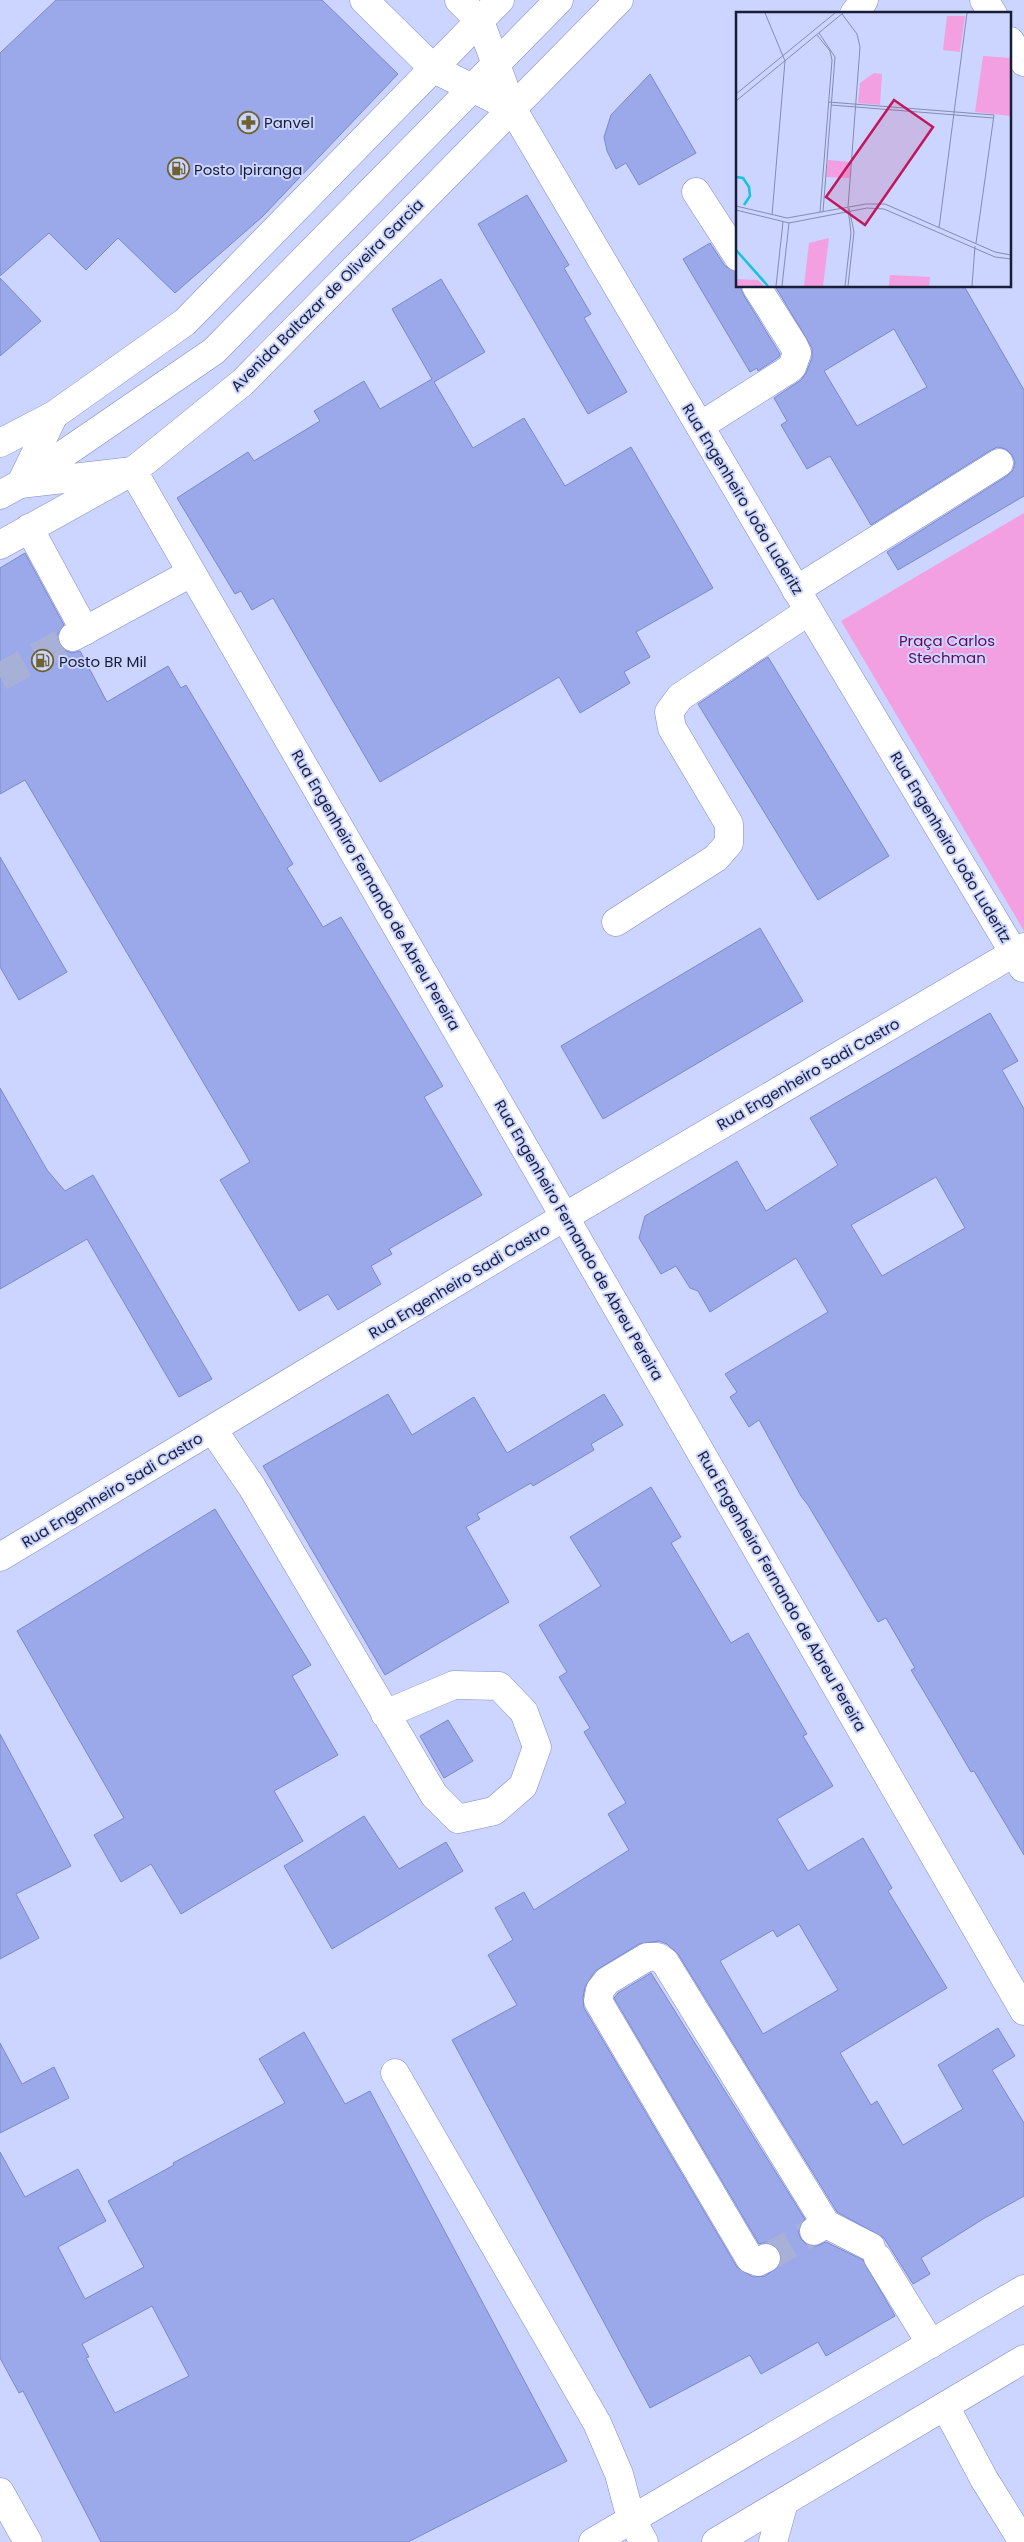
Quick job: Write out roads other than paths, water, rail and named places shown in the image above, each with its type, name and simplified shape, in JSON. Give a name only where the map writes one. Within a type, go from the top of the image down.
[{"type":"street","points":[[364,0],[434,69],[512,108]]},
{"type":"street","points":[[459,0],[480,21]]},
{"type":"street","points":[[0,443],[54,415],[185,322],[500,0]]},
{"type":"street","points":[[10,489],[214,351],[560,0]]},
{"type":"street","name":"Avenida Baltazar de Oliveira Garcia","points":[[0,545],[133,471],[243,382],[619,0]]},
{"type":"street","points":[[855,12],[864,0]]},
{"type":"street","points":[[984,0],[992,12]]},
{"type":"street","name":"Rua Engenheiro João Luderitz","points":[[480,21],[512,108],[802,600],[1021,956]]},
{"type":"street","points":[[1012,44],[1024,62]]},
{"type":"street","points":[[696,192],[736,254]]},
{"type":"street","points":[[700,426],[792,367],[797,353],[794,346],[757,288]]},
{"type":"street","points":[[10,489],[54,415]]},
{"type":"street","points":[[616,922],[716,858],[729,843],[729,824],[672,728],[668,712],[673,704],[802,600],[1000,463]]},
{"type":"street","points":[[10,489],[133,471]]},
{"type":"street","name":"Rua Engenheiro Fernando de Abreu Pereira","points":[[133,471],[1024,2010]]},
{"type":"street","points":[[29,528],[79,634],[191,573]]},
{"type":"street","name":"Rua Engenheiro Sadi Castro","points":[[0,1557],[566,1216],[1021,956]]},
{"type":"street","points":[[213,1430],[252,1487],[385,1714],[434,1795],[458,1819],[494,1811],[523,1786],[537,1747],[524,1712],[499,1686],[454,1685],[385,1714]]},
{"type":"street","points":[[766,2258],[758,2262],[750,2259],[598,2001],[600,1990],[607,1981],[647,1957],[658,1957],[665,1962],[820,2228],[875,2252],[931,2344]]},
{"type":"street","points":[[396,2073],[597,2423],[619,2474],[638,2531]]},
{"type":"street","points":[[593,2542],[638,2531],[931,2344],[1024,2289]]},
{"type":"street","points":[[716,2542],[1024,2359]]},
{"type":"street","points":[[945,2406],[984,2479],[1023,2542]]},
{"type":"street","points":[[0,2492],[28,2542]]},
{"type":"street","points":[[773,2542],[784,2502]]},
{"type":"tunnel","points":[[0,677],[73,637]]},
{"type":"tunnel","points":[[766,2258],[814,2231]]},
{"type":"place","name":"Panvel","points":[[248,122]]},
{"type":"place","name":"Posto Ipiranga","points":[[178,169]]},
{"type":"place","name":"Posto BR Mil","points":[[43,661]]},
{"type":"park label","name":"Praça Carlos Stechman","points":[[947,648]]}]
